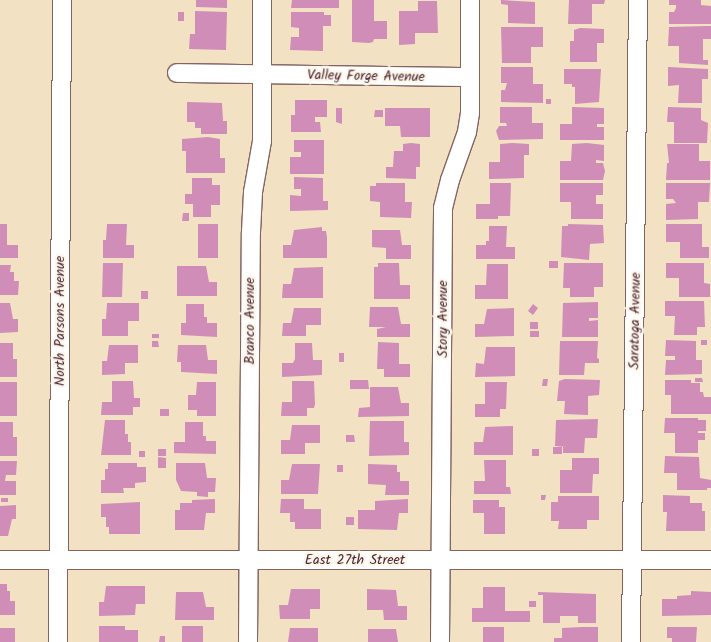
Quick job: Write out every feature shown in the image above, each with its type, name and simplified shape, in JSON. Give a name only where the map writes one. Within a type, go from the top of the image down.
[{"type":"street","name":"North Parsons Avenue","points":[[58,642],[62,0]]},
{"type":"street","name":"Branco Avenue","points":[[248,642],[251,232],[253,192],[262,141],[262,0]]},
{"type":"street","name":"Story Avenue","points":[[440,642],[443,208],[450,180],[467,132],[470,114],[470,0]]},
{"type":"street","name":"Saratoga Avenue","points":[[631,642],[634,560],[638,0]]},
{"type":"street","name":"Valley Forge Avenue","points":[[177,74],[470,77]]},
{"type":"street","name":"East 27th Street","points":[[0,560],[711,560]]},
{"type":"building","points":[[196,0],[227,0],[227,8],[196,7]]},
{"type":"building","points":[[292,0],[339,0],[339,8],[291,8]]},
{"type":"building","points":[[352,0],[374,0],[374,21],[387,21],[387,39],[374,39],[373,42],[369,43],[352,42]]},
{"type":"building","points":[[501,0],[535,2],[535,24],[508,23],[508,5],[501,4]]},
{"type":"building","points":[[569,0],[605,0],[604,4],[592,4],[592,24],[568,24]]},
{"type":"building","points":[[669,0],[701,0],[701,5],[711,6],[711,24],[669,24],[669,12],[674,12],[676,5],[669,5]]},
{"type":"building","points":[[418,1],[437,1],[438,33],[415,33],[415,44],[399,45],[399,11],[418,11]]},
{"type":"building","points":[[195,11],[227,12],[226,50],[189,49],[190,34],[195,34]]},
{"type":"building","points":[[178,12],[184,12],[184,21],[178,21]]},
{"type":"building","points":[[291,12],[324,12],[324,15],[331,15],[331,26],[323,26],[323,51],[290,50],[291,37],[299,37],[299,28],[291,27]]},
{"type":"building","points":[[711,26],[711,39],[703,39],[703,60],[708,60],[708,65],[679,63],[679,46],[668,46],[669,27]]},
{"type":"building","points":[[501,27],[543,27],[543,47],[531,47],[531,63],[502,63]]},
{"type":"building","points":[[580,28],[604,29],[604,43],[597,43],[597,62],[570,62],[570,41],[574,41],[574,30]]},
{"type":"building","points":[[501,67],[533,67],[533,84],[543,84],[543,103],[501,102],[501,90],[505,90],[507,83],[501,83]]},
{"type":"building","points":[[668,67],[708,69],[708,79],[702,79],[702,103],[678,103],[679,85],[668,86]]},
{"type":"building","points":[[564,69],[601,69],[599,102],[575,104],[575,87],[572,87],[572,84],[564,84]]},
{"type":"building","points":[[546,99],[551,99],[551,104],[546,104]]},
{"type":"building","points":[[295,100],[327,100],[327,117],[315,117],[315,122],[320,122],[321,132],[291,132],[291,115],[295,115]]},
{"type":"building","points":[[187,102],[222,103],[223,121],[227,121],[227,134],[201,134],[201,128],[195,128],[195,122],[187,122]]},
{"type":"building","points":[[500,107],[532,107],[532,123],[543,123],[543,139],[499,140],[496,131],[499,126],[507,126],[506,123],[500,123]]},
{"type":"building","points":[[572,107],[604,108],[604,124],[597,124],[597,127],[604,127],[604,140],[560,140],[560,124],[572,124]]},
{"type":"building","points":[[668,107],[701,108],[701,120],[708,123],[707,143],[674,143],[674,122],[667,122]]},
{"type":"building","points":[[336,108],[342,108],[342,124],[336,122]]},
{"type":"building","points":[[385,108],[430,108],[430,137],[401,137],[400,126],[385,126]]},
{"type":"building","points":[[375,110],[383,110],[383,117],[374,117]]},
{"type":"building","points":[[208,137],[220,139],[220,158],[225,158],[225,173],[186,173],[186,151],[182,151],[182,139]]},
{"type":"building","points":[[294,140],[324,140],[324,174],[290,174],[290,157],[301,157],[301,152],[294,152]]},
{"type":"building","points":[[403,144],[420,144],[420,167],[416,167],[416,179],[386,178],[386,167],[393,167],[394,151],[403,151]]},
{"type":"building","points":[[500,144],[529,144],[529,155],[524,155],[524,178],[489,179],[489,162],[500,162]]},
{"type":"building","points":[[572,144],[604,145],[604,161],[596,160],[596,163],[603,163],[605,171],[603,180],[560,180],[560,161],[571,161]]},
{"type":"building","points":[[667,144],[699,144],[699,161],[710,161],[710,180],[666,180],[667,163],[669,163]]},
{"type":"building","points":[[294,177],[323,178],[323,201],[328,201],[328,210],[290,211],[290,195],[301,196],[301,189],[294,189]]},
{"type":"building","points":[[192,178],[212,178],[212,185],[220,185],[220,205],[211,205],[211,217],[193,217],[193,204],[185,204],[185,194],[192,194]]},
{"type":"building","points":[[376,183],[405,183],[405,202],[412,202],[411,218],[380,217],[380,202],[370,201],[370,186],[376,186]]},
{"type":"building","points":[[490,183],[511,183],[510,216],[498,216],[498,219],[476,219],[476,204],[490,204]]},
{"type":"building","points":[[560,183],[603,183],[603,195],[596,195],[596,204],[603,204],[603,219],[571,219],[571,202],[560,202]]},
{"type":"building","points":[[666,183],[710,183],[709,202],[698,202],[698,219],[666,220],[666,204],[676,203],[673,199],[666,199]]},
{"type":"building","points":[[183,213],[189,213],[189,221],[182,221]]},
{"type":"building","points":[[0,224],[7,224],[7,245],[18,245],[18,258],[0,258]]},
{"type":"building","points":[[107,224],[127,224],[126,245],[134,245],[134,258],[103,258],[103,240],[106,240]]},
{"type":"building","points":[[198,224],[218,224],[218,258],[198,258]]},
{"type":"building","points":[[568,224],[603,225],[604,243],[590,244],[589,260],[561,257],[562,226],[568,226]]},
{"type":"building","points":[[666,224],[702,224],[702,247],[709,247],[709,258],[680,258],[680,242],[666,242]]},
{"type":"building","points":[[489,226],[507,226],[506,247],[515,247],[515,259],[476,259],[476,245],[486,245],[486,241],[489,241]]},
{"type":"building","points":[[322,227],[322,231],[326,231],[327,237],[327,258],[283,258],[283,245],[291,245],[294,230]]},
{"type":"building","points":[[372,230],[400,230],[402,245],[411,245],[411,259],[386,259],[386,248],[372,247]]},
{"type":"building","points":[[549,261],[558,261],[558,268],[549,268]]},
{"type":"building","points":[[103,263],[123,263],[122,297],[102,297]]},
{"type":"building","points":[[378,263],[399,263],[400,285],[410,285],[410,299],[374,299],[374,267],[378,267]]},
{"type":"building","points":[[564,263],[603,263],[603,287],[594,287],[594,297],[570,297],[570,288],[563,288]]},
{"type":"building","points":[[666,263],[704,263],[704,283],[710,284],[710,297],[679,297],[679,278],[666,278]]},
{"type":"building","points":[[487,264],[508,264],[508,299],[475,299],[475,285],[486,285]]},
{"type":"building","points":[[0,265],[11,265],[10,272],[14,272],[14,281],[19,281],[18,295],[0,295]]},
{"type":"building","points":[[177,266],[206,266],[209,282],[217,282],[217,296],[177,296]]},
{"type":"building","points":[[323,267],[323,298],[282,298],[283,284],[291,284],[294,268]]},
{"type":"building","points":[[141,291],[148,291],[148,299],[141,299]]},
{"type":"building","points":[[665,301],[704,301],[705,327],[697,327],[697,335],[674,335],[675,316],[665,316]]},
{"type":"building","points":[[598,302],[598,318],[589,318],[589,321],[598,320],[598,337],[562,337],[563,303]]},
{"type":"building","points":[[0,303],[10,303],[13,319],[18,319],[18,332],[0,333]]},
{"type":"building","points":[[107,303],[139,303],[139,321],[128,321],[128,336],[102,336],[102,319],[106,319]]},
{"type":"building","points":[[186,304],[204,304],[204,317],[207,317],[207,323],[217,323],[217,337],[181,335],[181,323],[186,323]]},
{"type":"building","points":[[533,304],[538,308],[533,315],[528,311]]},
{"type":"building","points":[[370,307],[398,307],[401,324],[410,324],[410,337],[377,337],[377,329],[386,327],[369,327]]},
{"type":"building","points":[[294,308],[321,308],[321,325],[306,325],[306,336],[282,336],[283,323],[291,323]]},
{"type":"building","points":[[514,308],[514,336],[475,337],[475,324],[484,324],[487,309]]},
{"type":"building","points":[[530,322],[538,322],[538,329],[530,329]]},
{"type":"building","points":[[530,331],[539,331],[539,337],[530,337]]},
{"type":"building","points":[[152,334],[159,334],[159,338],[152,338]]},
{"type":"building","points":[[666,340],[696,341],[696,360],[702,360],[702,374],[665,375],[666,360],[675,360],[675,356],[665,356]]},
{"type":"building","points":[[701,340],[707,340],[707,345],[701,345]]},
{"type":"building","points":[[152,341],[158,341],[159,347],[152,347]]},
{"type":"building","points":[[560,341],[598,341],[597,358],[599,363],[585,363],[584,375],[559,375]]},
{"type":"building","points":[[378,342],[399,343],[399,364],[410,364],[410,377],[384,377],[384,369],[377,369]]},
{"type":"building","points":[[0,343],[13,343],[13,359],[17,359],[17,377],[0,377]]},
{"type":"building","points":[[295,343],[312,343],[313,360],[322,360],[322,375],[282,377],[282,363],[293,363],[295,359]]},
{"type":"building","points":[[109,345],[138,345],[138,363],[125,363],[125,374],[102,375],[102,361],[107,361]]},
{"type":"building","points":[[178,345],[206,345],[208,360],[217,360],[217,374],[181,372],[181,362],[177,362]]},
{"type":"building","points":[[486,347],[515,347],[515,376],[475,377],[476,363],[484,364]]},
{"type":"building","points":[[339,353],[344,353],[344,362],[339,362]]},
{"type":"building","points":[[695,378],[702,378],[703,382],[695,382]]},
{"type":"building","points":[[543,379],[548,379],[547,386],[542,386]]},
{"type":"building","points":[[565,379],[600,380],[599,395],[588,396],[588,415],[564,414],[565,401],[557,401],[559,381]]},
{"type":"building","points":[[350,380],[368,380],[369,389],[350,389]]},
{"type":"building","points":[[665,380],[691,380],[691,383],[700,383],[700,392],[703,392],[704,397],[711,397],[711,414],[671,414],[671,395],[665,395]]},
{"type":"building","points":[[112,381],[133,381],[134,398],[140,398],[140,407],[133,407],[133,415],[101,415],[102,402],[112,402]]},
{"type":"building","points":[[292,381],[314,381],[315,404],[314,408],[307,408],[307,416],[281,416],[282,402],[292,402]]},
{"type":"building","points":[[0,382],[17,382],[17,416],[0,416]]},
{"type":"building","points":[[197,382],[216,382],[216,416],[197,416],[197,410],[188,410],[188,395],[196,395]]},
{"type":"building","points":[[485,382],[507,382],[506,409],[500,409],[500,417],[475,417],[475,404],[485,404]]},
{"type":"building","points":[[370,387],[398,387],[401,403],[409,403],[409,416],[358,417],[359,408],[370,407]]},
{"type":"building","points":[[160,409],[169,409],[169,416],[160,416]]},
{"type":"building","points":[[665,418],[698,418],[698,420],[706,420],[706,431],[698,431],[698,433],[705,433],[705,440],[698,440],[698,453],[675,453],[675,433],[664,433]]},
{"type":"building","points":[[598,419],[597,438],[585,438],[584,453],[563,453],[563,447],[566,447],[555,446],[556,420]]},
{"type":"building","points":[[105,420],[125,420],[125,434],[128,434],[128,442],[131,442],[131,455],[101,455]]},
{"type":"building","points":[[370,421],[404,421],[404,442],[409,442],[409,455],[369,456]]},
{"type":"building","points":[[0,422],[13,422],[13,437],[17,437],[17,456],[0,456]]},
{"type":"building","points":[[185,422],[203,422],[203,436],[206,436],[206,441],[216,441],[216,454],[174,453],[174,442],[185,442]]},
{"type":"building","points":[[292,425],[320,425],[320,443],[305,443],[305,454],[281,454],[281,440],[290,440]]},
{"type":"building","points":[[513,426],[513,455],[474,455],[474,442],[483,442],[485,427]]},
{"type":"building","points":[[346,435],[354,435],[355,442],[346,442]]},
{"type":"building","points":[[553,447],[562,447],[562,454],[553,454]]},
{"type":"building","points":[[158,449],[166,449],[166,456],[158,456]]},
{"type":"building","points":[[532,449],[539,449],[539,456],[532,456]]},
{"type":"building","points":[[139,451],[145,451],[145,457],[139,457]]},
{"type":"building","points":[[665,456],[699,457],[700,478],[711,480],[711,488],[707,488],[707,490],[677,490],[677,473],[664,473]]},
{"type":"building","points":[[158,457],[166,458],[166,468],[158,468]]},
{"type":"building","points":[[572,458],[599,458],[599,474],[593,474],[592,493],[560,493],[560,470],[572,470]]},
{"type":"building","points":[[484,460],[506,460],[506,487],[510,487],[511,494],[474,494],[474,481],[485,481]]},
{"type":"building","points":[[0,461],[17,461],[16,475],[6,475],[5,481],[16,481],[16,495],[0,495]]},
{"type":"building","points":[[108,463],[137,463],[137,467],[146,467],[146,482],[135,483],[135,488],[123,488],[124,493],[101,493],[101,480],[105,480],[105,469],[108,469]]},
{"type":"building","points":[[176,463],[205,463],[207,478],[216,478],[215,492],[208,492],[208,497],[197,496],[197,492],[181,491],[176,480]]},
{"type":"building","points":[[292,464],[320,464],[318,494],[281,494],[281,480],[289,480]]},
{"type":"building","points":[[368,464],[397,465],[397,472],[400,472],[400,481],[409,481],[409,495],[385,495],[386,485],[368,484]]},
{"type":"building","points":[[337,465],[343,465],[343,472],[337,472]]},
{"type":"building","points":[[541,495],[546,495],[545,500],[541,500]]},
{"type":"building","points":[[663,495],[690,496],[690,503],[702,503],[702,511],[705,511],[705,531],[666,531],[667,512],[663,512]]},
{"type":"building","points":[[558,496],[599,496],[599,520],[587,520],[587,529],[558,529],[559,521],[551,521],[551,502],[558,502]]},
{"type":"building","points":[[1,498],[8,498],[8,502],[1,502]]},
{"type":"building","points":[[215,499],[215,513],[206,513],[204,530],[175,530],[175,510],[180,510],[180,503],[192,503],[192,500]]},
{"type":"building","points":[[281,499],[304,499],[304,509],[321,509],[321,529],[295,529],[295,522],[290,522],[290,513],[280,513]]},
{"type":"building","points":[[408,499],[408,513],[399,513],[397,530],[358,529],[358,510],[375,510],[375,501]]},
{"type":"building","points":[[473,500],[499,500],[499,507],[505,507],[505,534],[484,534],[484,513],[473,513]]},
{"type":"building","points":[[140,502],[140,534],[109,534],[109,527],[106,527],[106,517],[101,517],[101,504]]},
{"type":"building","points":[[16,505],[16,519],[12,519],[8,536],[0,536],[0,506]]},
{"type":"building","points":[[346,517],[354,517],[354,525],[346,525]]},
{"type":"building","points":[[0,584],[7,584],[7,591],[10,591],[10,601],[15,601],[15,615],[0,615]]},
{"type":"building","points":[[106,586],[145,586],[145,604],[136,604],[135,615],[99,616],[99,602],[104,602]]},
{"type":"building","points":[[483,587],[505,587],[505,611],[530,611],[530,622],[472,622],[472,608],[483,608]]},
{"type":"building","points":[[291,589],[320,589],[320,609],[310,609],[310,619],[280,619],[279,605],[288,605]]},
{"type":"building","points":[[367,589],[396,590],[398,606],[407,606],[407,620],[384,620],[383,610],[367,610]]},
{"type":"building","points":[[691,591],[711,592],[711,615],[662,616],[662,599],[677,599],[677,596],[691,595]]},
{"type":"building","points":[[176,592],[203,592],[206,607],[214,607],[214,620],[175,620]]},
{"type":"building","points":[[538,592],[596,594],[596,623],[578,623],[578,616],[560,616],[560,623],[543,623],[543,595],[538,595]]},
{"type":"building","points":[[529,601],[536,601],[536,607],[529,607]]},
{"type":"building","points":[[99,626],[125,626],[125,630],[138,630],[138,642],[99,642]]},
{"type":"building","points":[[182,626],[203,626],[203,642],[182,642]]},
{"type":"building","points":[[483,627],[504,627],[504,642],[483,642]]},
{"type":"building","points":[[598,627],[598,642],[554,642],[554,638],[562,638],[562,628]]},
{"type":"building","points":[[667,627],[697,627],[696,642],[672,642],[672,638],[667,638]]},
{"type":"building","points":[[0,628],[15,628],[15,642],[0,642]]},
{"type":"building","points":[[290,628],[318,628],[318,642],[288,642]]},
{"type":"building","points":[[368,629],[396,629],[398,642],[368,642]]},
{"type":"building","points":[[160,636],[165,636],[165,642],[159,642]]}]
